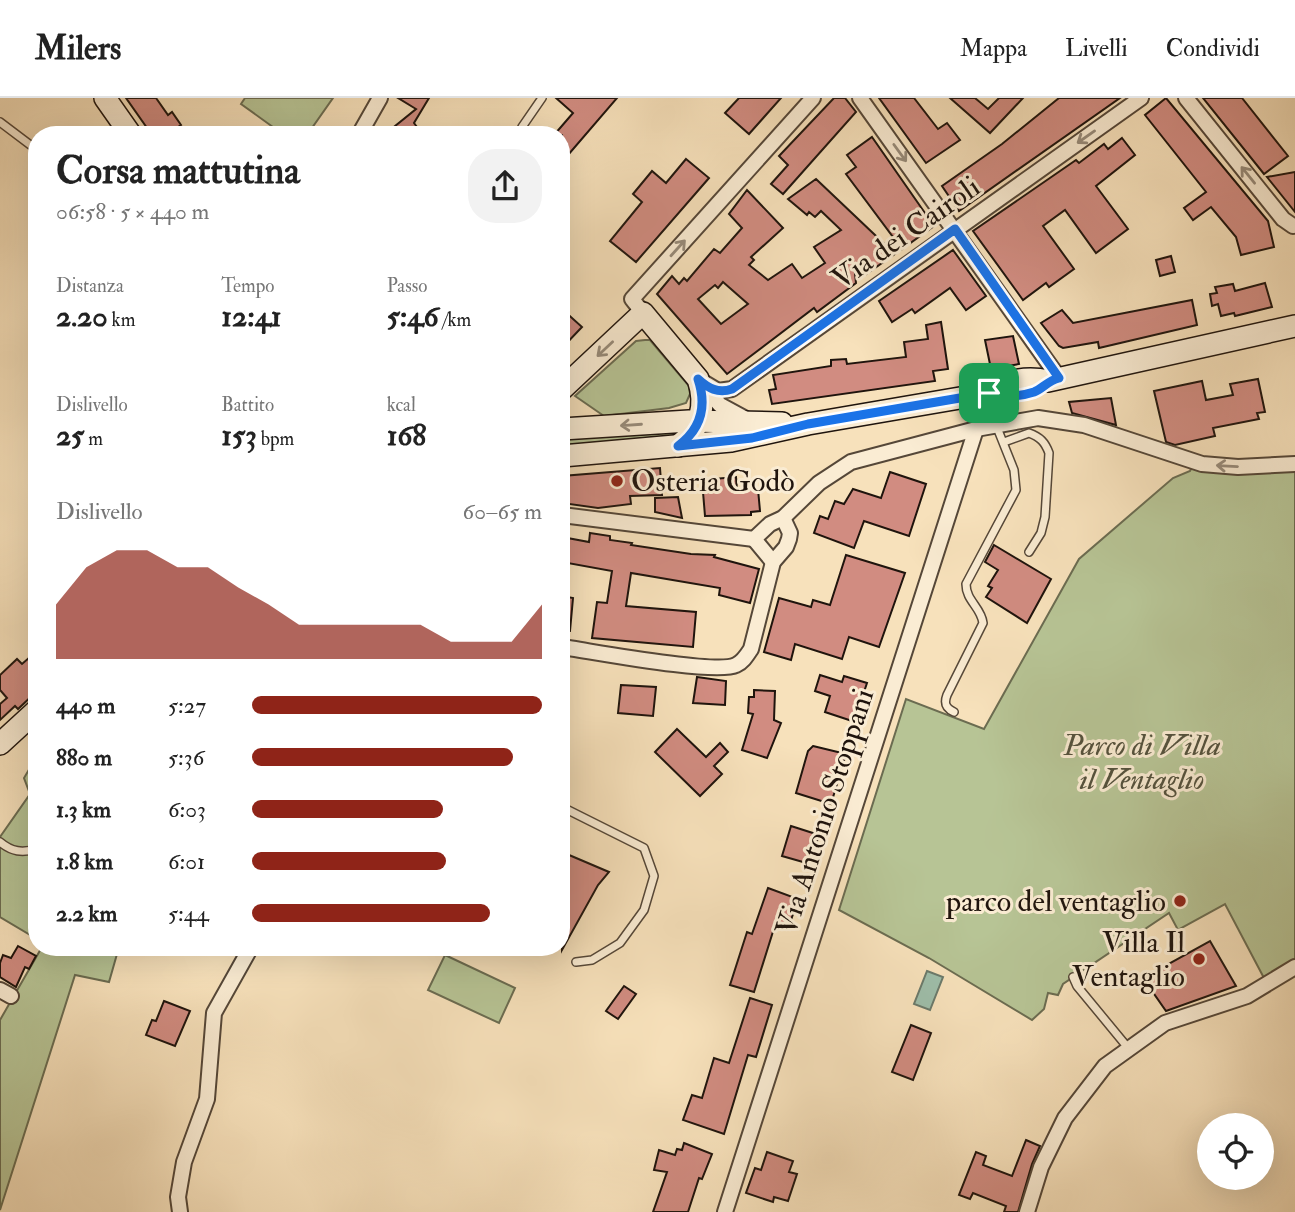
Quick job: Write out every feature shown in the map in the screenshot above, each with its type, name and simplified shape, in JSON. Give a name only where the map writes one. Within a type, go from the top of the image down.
[{"type":"main road","points":[[105,98],[125,126]]},
{"type":"main road","points":[[570,380],[637,306],[698,379],[703,398],[699,421],[692,434],[678,446]]},
{"type":"main road","points":[[570,455],[678,446],[760,430],[986,394],[1005,397],[1036,391],[1054,380],[1295,326]]},
{"type":"main road","points":[[570,429],[699,421],[760,430]]},
{"type":"main road","points":[[0,744],[28,718]]},
{"type":"street","points":[[364,126],[380,98]]},
{"type":"street","points":[[637,306],[813,98]]},
{"type":"street","points":[[860,98],[955,229],[1054,380]]},
{"type":"street","name":"Via dei Cairoli","points":[[698,379],[707,387],[718,391],[732,389],[1141,98]]},
{"type":"street","points":[[1186,98],[1283,219],[1294,228]]},
{"type":"street","points":[[698,379],[724,408],[760,430]]},
{"type":"street","points":[[986,394],[996,425]]},
{"type":"street","points":[[754,540],[770,524],[783,518],[819,483],[851,462],[976,429],[1038,418],[1052,418],[1084,425],[1202,464],[1238,467],[1295,464]]},
{"type":"street","name":"Via Antonio Stoppani","points":[[725,1212],[976,429]]},
{"type":"street","points":[[570,517],[754,540],[773,562]]},
{"type":"street","points":[[570,648],[710,668],[735,665],[747,656],[751,649],[773,562],[786,547],[789,539],[790,533],[783,518]]},
{"type":"street","points":[[180,1212],[177,1197],[184,1162],[207,1099],[214,1013],[246,956]]},
{"type":"street","points":[[1027,1212],[1041,1167],[1065,1118],[1105,1066],[1165,1023],[1247,996],[1295,967]]},
{"type":"lane","points":[[523,126],[542,98]]},
{"type":"lane","points":[[0,122],[28,143]]},
{"type":"lane","points":[[954,712],[945,704],[947,695],[983,623],[981,612],[968,597],[966,584],[1016,490],[1016,476],[996,425]]},
{"type":"lane","points":[[1004,442],[1029,433],[1038,436],[1049,453],[1045,517],[1041,533],[1028,552]]},
{"type":"lane","points":[[570,811],[644,848],[654,876],[645,910],[620,943],[592,960],[576,962]]},
{"type":"lane","points":[[0,842],[9,849],[28,851]]},
{"type":"lane","points":[[1073,977],[1077,986],[1129,1049]]},
{"type":"green space","points":[[245,98],[333,98],[313,126],[272,126],[241,104]]},
{"type":"green space","points":[[650,340],[689,386],[690,394],[686,403],[669,408],[604,416],[575,396],[636,341]]},
{"type":"green space","points":[[675,429],[682,436],[570,449],[570,435]]},
{"type":"green space","name":"Parco di Villa il Ventaglio","points":[[1192,467],[1295,469],[1295,959],[1264,978],[1225,904],[1178,930],[1169,913],[1063,984],[1058,995],[1048,993],[1044,1009],[1032,1020],[929,958],[839,910],[906,699],[984,729],[1079,559],[1173,478],[1190,471]]},
{"type":"green space","points":[[28,771],[28,789],[24,778]]},
{"type":"green space","points":[[28,797],[28,934],[0,917],[0,837]]},
{"type":"green space","points":[[37,956],[116,956],[109,982],[75,975],[0,1210],[0,1020]]},
{"type":"green space","points":[[445,956],[515,988],[499,1023],[428,990]]},
{"type":"shaded area","points":[[927,971],[943,977],[930,1010],[914,1004]]},
{"type":"building","points":[[126,98],[156,98],[168,115],[172,112],[181,125],[180,126],[146,126]]},
{"type":"building","points":[[398,98],[429,98],[414,123],[416,126],[395,126],[416,109]]},
{"type":"building","points":[[556,98],[617,98],[570,153],[570,126],[562,126],[573,113]]},
{"type":"building","points":[[739,98],[781,98],[749,134],[725,113]]},
{"type":"building","points":[[834,98],[845,98],[856,112],[783,194],[771,184],[788,165],[779,156]]},
{"type":"building","points":[[879,98],[914,98],[938,129],[947,123],[960,140],[926,163]]},
{"type":"building","points":[[950,98],[975,98],[988,109],[999,98],[1023,98],[990,133]]},
{"type":"building","points":[[1059,98],[1120,98],[959,211],[942,186],[1002,144]]},
{"type":"building","points":[[1166,98],[1268,221],[1274,247],[1241,255],[1236,237],[1211,207],[1193,220],[1184,208],[1206,192],[1145,115]]},
{"type":"building","points":[[1203,98],[1242,98],[1288,156],[1264,174]]},
{"type":"building","points":[[872,137],[934,226],[902,249],[846,174],[856,167],[847,155]]},
{"type":"building","points":[[1122,138],[1135,155],[1096,186],[1128,229],[1096,253],[1065,210],[1043,226],[1074,269],[1049,287],[1046,283],[1023,300],[973,231],[1076,160],[1079,163],[1104,144],[1108,149]]},
{"type":"building","points":[[686,159],[709,178],[636,262],[610,241],[642,202],[633,194],[652,171],[666,183]]},
{"type":"building","points":[[1295,172],[1295,212],[1267,177]]},
{"type":"building","points":[[816,179],[895,254],[862,277],[854,264],[856,283],[817,312],[814,308],[727,374],[657,294],[672,276],[679,284],[684,278],[687,281],[714,249],[720,253],[742,228],[729,214],[747,190],[783,228],[751,257],[754,260],[749,265],[768,280],[792,264],[802,278],[825,263],[814,247],[841,230],[821,211],[815,217],[809,212],[807,215],[788,199]],"holes":[[[723,282],[748,304],[721,324],[698,299],[715,285],[718,288]]]},
{"type":"building","points":[[953,250],[986,296],[966,310],[950,288],[915,313],[912,309],[892,322],[879,301]]},
{"type":"building","points":[[1171,256],[1175,272],[1160,276],[1156,260]]},
{"type":"building","points":[[1265,283],[1272,307],[1235,316],[1234,313],[1221,316],[1218,304],[1212,306],[1210,294],[1217,293],[1215,287],[1233,284],[1235,291]]},
{"type":"building","points":[[1192,300],[1197,325],[1099,348],[1098,342],[1063,348],[1041,323],[1062,310],[1073,323]]},
{"type":"building","points":[[570,316],[582,327],[570,340]]},
{"type":"building","points":[[941,322],[948,369],[933,371],[935,381],[772,404],[769,390],[776,389],[773,375],[831,366],[831,360],[846,359],[847,364],[906,357],[904,342],[928,339],[926,325]]},
{"type":"building","points":[[1013,336],[1019,364],[991,369],[985,340]]},
{"type":"building","points":[[1258,379],[1265,412],[1257,413],[1259,419],[1213,428],[1215,436],[1175,445],[1166,442],[1154,391],[1202,381],[1206,400],[1233,395],[1230,384]]},
{"type":"building","points":[[1111,398],[1116,425],[1072,413],[1069,402]]},
{"type":"building","points":[[660,468],[662,495],[630,496],[631,504],[598,508],[570,504],[570,475]]},
{"type":"building","points":[[890,472],[926,484],[909,536],[864,521],[854,548],[814,533],[820,516],[828,519],[835,501],[844,504],[853,489],[881,498]]},
{"type":"building","points":[[736,477],[737,490],[758,489],[760,511],[751,512],[751,515],[705,516],[702,480]]},
{"type":"building","points":[[678,497],[682,518],[655,512],[655,498]]},
{"type":"building","points":[[590,533],[610,536],[610,540],[632,543],[631,545],[715,555],[714,557],[759,569],[750,603],[719,595],[720,588],[631,573],[626,606],[696,612],[693,647],[592,638],[597,602],[607,603],[612,571],[570,563],[570,538],[589,542]]},
{"type":"building","points":[[994,545],[1051,579],[1027,623],[986,597],[992,588],[988,586],[998,570],[985,562]]},
{"type":"building","points":[[846,555],[905,573],[879,647],[849,637],[842,659],[795,644],[791,660],[764,652],[779,598],[811,607],[813,600],[830,605]]},
{"type":"building","points":[[570,597],[573,598],[570,631]]},
{"type":"building","points":[[17,659],[22,664],[28,659],[28,700],[18,709],[15,706],[0,720],[0,704],[7,698],[0,690],[0,675]]},
{"type":"building","points":[[820,675],[842,682],[844,676],[867,683],[863,695],[869,696],[864,712],[856,710],[852,721],[825,712],[830,696],[815,691]]},
{"type":"building","points":[[697,677],[726,681],[725,705],[693,703]]},
{"type":"building","points":[[621,685],[656,687],[653,716],[618,713]]},
{"type":"building","points":[[754,690],[775,691],[774,720],[781,723],[767,758],[742,750],[753,714],[748,713],[749,697],[754,697]]},
{"type":"building","points":[[677,729],[706,757],[720,743],[728,752],[714,766],[722,774],[700,796],[655,752]]},
{"type":"building","points":[[813,746],[846,754],[831,804],[796,793],[808,751]]},
{"type":"building","points":[[791,826],[819,835],[810,864],[782,856]]},
{"type":"building","points":[[570,855],[609,872],[598,885],[570,936]]},
{"type":"building","points":[[768,888],[798,899],[789,926],[776,922],[754,992],[730,985],[747,932],[752,934]]},
{"type":"building","name":"Villa Il Ventaglio","points":[[1210,941],[1236,986],[1166,1011],[1143,978]]},
{"type":"building","points":[[18,946],[28,952],[28,956],[36,956],[29,969],[25,967],[16,987],[0,977],[3,955],[11,958]]},
{"type":"building","points":[[624,986],[636,994],[618,1019],[606,1011]]},
{"type":"building","points":[[750,998],[772,1005],[756,1057],[748,1055],[724,1134],[683,1120],[692,1095],[702,1098],[714,1058],[729,1063]]},
{"type":"building","points":[[164,1001],[190,1011],[175,1046],[146,1035],[152,1020],[156,1021]]},
{"type":"building","points":[[911,1025],[931,1033],[913,1080],[892,1072]]},
{"type":"building","points":[[1026,1140],[1040,1146],[1018,1212],[1004,1212],[1006,1206],[973,1193],[970,1199],[959,1195],[976,1152],[986,1156],[983,1165],[1012,1176]]},
{"type":"building","points":[[684,1143],[712,1154],[702,1179],[699,1178],[688,1212],[653,1212],[667,1172],[654,1170],[659,1150],[675,1155],[677,1149],[682,1150]]},
{"type":"building","points":[[767,1152],[793,1161],[789,1172],[797,1174],[788,1201],[774,1197],[773,1202],[746,1193],[755,1168],[761,1170]]},
{"type":"place","name":"Osteria Godò","points":[[617,481]]},
{"type":"place","name":"parco del ventaglio","points":[[1180,901]]},
{"type":"place","name":"Villa Il Ventaglio","points":[[1199,959]]},
{"type":"route","points":[[955,229],[1059,378],[1048,381],[1036,391],[1005,397],[989,393],[808,424],[752,438],[678,446],[695,430],[701,417],[703,398],[698,379],[707,387],[718,391],[732,389],[955,229]]}]
